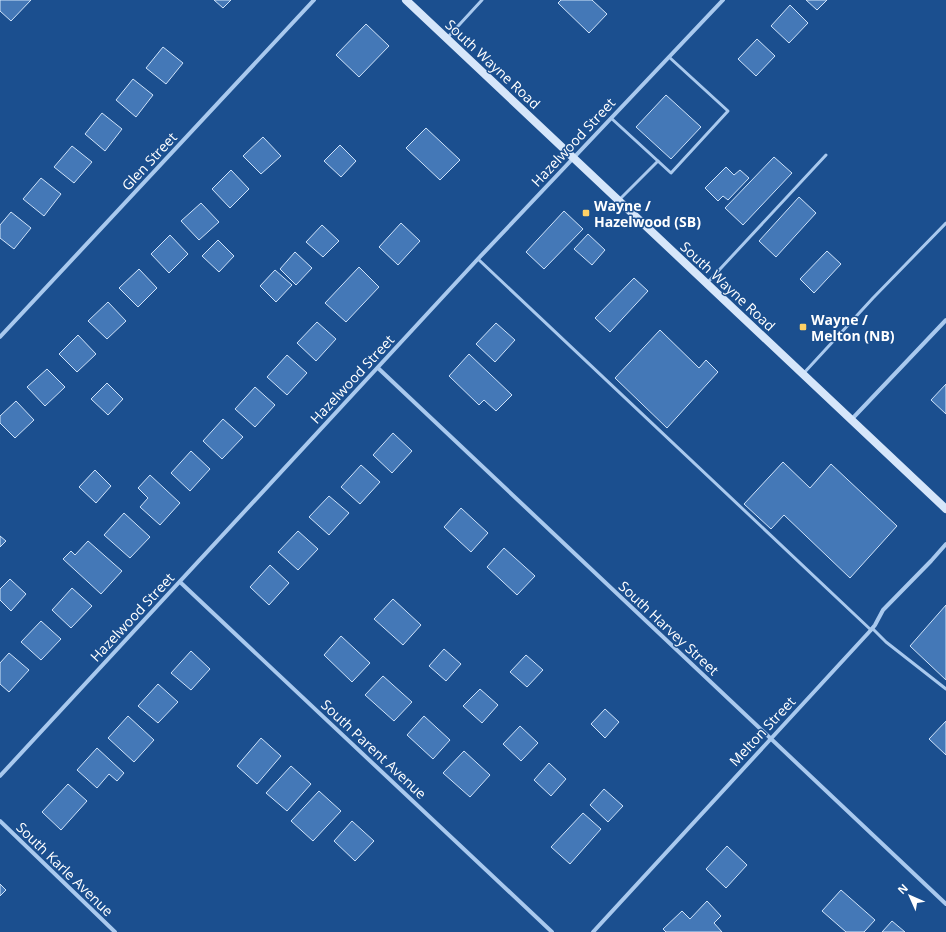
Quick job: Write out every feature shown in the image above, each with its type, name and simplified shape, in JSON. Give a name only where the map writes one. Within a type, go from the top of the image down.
[{"type":"main road","name":"South Wayne Road","points":[[406,0],[946,509]]},
{"type":"street","name":"Glen Street","points":[[0,338],[314,0]]},
{"type":"street","name":"Hazelwood Street","points":[[0,776],[478,259],[722,0]]},
{"type":"street","points":[[852,420],[946,320]]},
{"type":"street","name":"South Harvey Street","points":[[378,368],[946,904]]},
{"type":"street","name":"Melton Street","points":[[593,932],[770,738],[872,629],[883,610],[931,562],[946,544]]},
{"type":"street","name":"South Parent Avenue","points":[[180,582],[552,932]]},
{"type":"street","name":"South Karle Avenue","points":[[0,821],[115,932]]},
{"type":"lane","points":[[446,38],[482,0]]},
{"type":"lane","points":[[611,118],[671,173],[728,111],[669,56]]},
{"type":"lane","points":[[706,284],[826,155]]},
{"type":"lane","points":[[619,200],[658,161]]},
{"type":"lane","points":[[803,374],[873,298],[946,223]]},
{"type":"lane","points":[[478,259],[886,642],[946,689]]},
{"type":"building","points":[[0,0],[31,0],[11,21],[0,11]]},
{"type":"building","points":[[214,0],[231,0],[223,8]]},
{"type":"building","points":[[561,0],[592,0],[607,14],[589,33],[558,3]]},
{"type":"building","points":[[806,0],[827,0],[817,10]]},
{"type":"building","points":[[790,5],[808,23],[789,43],[771,26]]},
{"type":"building","points":[[366,24],[389,46],[359,77],[336,55]]},
{"type":"building","points":[[757,39],[775,56],[756,76],[738,59]]},
{"type":"building","points":[[163,47],[183,63],[166,84],[146,68]]},
{"type":"building","points":[[133,79],[153,95],[136,117],[116,100]]},
{"type":"building","points":[[666,95],[701,127],[671,159],[636,127]]},
{"type":"building","points":[[102,113],[122,129],[105,151],[85,134]]},
{"type":"building","points":[[426,128],[460,160],[440,180],[406,148]]},
{"type":"building","points":[[263,137],[281,156],[261,174],[243,156]]},
{"type":"building","points":[[340,145],[356,161],[341,177],[324,161]]},
{"type":"building","points":[[72,146],[92,162],[74,183],[54,167]]},
{"type":"building","points":[[774,157],[792,173],[743,225],[725,208]]},
{"type":"building","points":[[726,167],[734,175],[740,170],[749,178],[728,200],[723,196],[718,201],[705,188]]},
{"type":"building","points":[[231,170],[249,189],[230,208],[212,189]]},
{"type":"building","points":[[41,178],[61,194],[44,216],[23,199]]},
{"type":"building","points":[[799,197],[816,213],[776,257],[759,241]]},
{"type":"building","points":[[201,203],[219,222],[199,240],[181,221]]},
{"type":"building","points":[[564,211],[583,229],[544,269],[526,252]]},
{"type":"building","points":[[11,212],[31,228],[14,249],[0,238],[0,225]]},
{"type":"building","points":[[401,223],[420,241],[398,265],[379,247]]},
{"type":"building","points":[[322,225],[339,241],[323,257],[306,242]]},
{"type":"building","points":[[588,234],[605,250],[592,265],[574,249]]},
{"type":"building","points":[[170,235],[188,254],[169,273],[151,254]]},
{"type":"building","points":[[218,240],[234,256],[219,272],[202,256]]},
{"type":"building","points":[[827,251],[841,264],[814,293],[800,279]]},
{"type":"building","points":[[295,252],[312,268],[296,285],[280,269]]},
{"type":"building","points":[[359,267],[379,287],[346,322],[325,303]]},
{"type":"building","points":[[139,269],[157,288],[138,307],[119,288]]},
{"type":"building","points":[[275,270],[292,285],[276,302],[260,286]]},
{"type":"building","points":[[634,278],[648,291],[610,332],[595,318]]},
{"type":"building","points":[[108,302],[126,321],[107,339],[88,321]]},
{"type":"building","points":[[317,322],[336,339],[316,361],[297,343]]},
{"type":"building","points":[[496,323],[515,340],[495,362],[476,344]]},
{"type":"building","points":[[660,330],[699,368],[706,360],[718,372],[667,428],[615,378]]},
{"type":"building","points":[[78,335],[96,354],[77,372],[59,354]]},
{"type":"building","points":[[469,354],[512,395],[496,411],[484,400],[479,405],[449,376]]},
{"type":"building","points":[[287,355],[307,373],[287,395],[267,377]]},
{"type":"building","points":[[47,369],[65,387],[45,406],[27,387]]},
{"type":"building","points":[[107,383],[123,399],[108,415],[91,399]]},
{"type":"building","points":[[946,384],[946,414],[931,400]]},
{"type":"building","points":[[255,387],[275,405],[255,427],[235,409]]},
{"type":"building","points":[[16,401],[34,420],[15,438],[0,423],[0,416]]},
{"type":"building","points":[[223,419],[243,437],[222,459],[203,441]]},
{"type":"building","points":[[393,433],[412,451],[392,473],[373,455]]},
{"type":"building","points":[[191,451],[210,469],[190,491],[171,473]]},
{"type":"building","points":[[783,462],[810,488],[831,464],[897,526],[850,578],[784,515],[771,529],[744,504]]},
{"type":"building","points":[[361,465],[380,482],[360,504],[341,487]]},
{"type":"building","points":[[95,470],[111,486],[96,503],[79,487]]},
{"type":"building","points":[[150,475],[180,503],[160,525],[140,507],[148,498],[138,488]]},
{"type":"building","points":[[329,496],[349,513],[329,535],[309,517]]},
{"type":"building","points":[[461,508],[488,533],[471,552],[444,527]]},
{"type":"building","points":[[124,513],[150,537],[130,558],[104,535]]},
{"type":"building","points":[[298,531],[318,549],[298,570],[278,552]]},
{"type":"building","points":[[0,536],[6,541],[0,547]]},
{"type":"building","points":[[88,541],[122,571],[101,594],[63,559],[71,551],[75,555]]},
{"type":"building","points":[[504,548],[535,576],[517,595],[487,567]]},
{"type":"building","points":[[270,565],[289,583],[269,605],[250,587]]},
{"type":"building","points":[[10,579],[26,594],[11,611],[0,600],[0,589]]},
{"type":"building","points":[[72,588],[92,606],[71,628],[52,610]]},
{"type":"building","points":[[393,599],[421,625],[403,645],[374,619]]},
{"type":"building","points":[[946,605],[946,680],[910,646]]},
{"type":"building","points":[[41,621],[61,639],[41,660],[21,642]]},
{"type":"building","points":[[341,636],[370,663],[352,682],[324,655]]},
{"type":"building","points":[[444,649],[461,664],[446,681],[429,666]]},
{"type":"building","points":[[191,651],[210,669],[191,690],[171,673]]},
{"type":"building","points":[[9,653],[29,670],[9,692],[0,684],[0,663]]},
{"type":"building","points":[[526,655],[543,670],[527,687],[510,672]]},
{"type":"building","points":[[383,676],[412,702],[394,721],[365,695]]},
{"type":"building","points":[[158,684],[178,702],[158,723],[138,706]]},
{"type":"building","points":[[480,689],[498,705],[482,723],[463,706]]},
{"type":"building","points":[[605,709],[619,722],[605,738],[591,724]]},
{"type":"building","points":[[128,716],[154,740],[134,762],[108,738]]},
{"type":"building","points":[[424,716],[450,740],[433,759],[407,735]]},
{"type":"building","points":[[946,721],[946,755],[929,739]]},
{"type":"building","points":[[520,726],[538,743],[521,761],[503,744]]},
{"type":"building","points":[[261,738],[281,756],[257,784],[237,766]]},
{"type":"building","points":[[97,748],[124,773],[117,781],[109,774],[97,788],[77,770]]},
{"type":"building","points":[[464,751],[490,775],[470,797],[443,773]]},
{"type":"building","points":[[549,763],[566,779],[551,796],[534,780]]},
{"type":"building","points":[[291,766],[311,784],[287,811],[266,793]]},
{"type":"building","points":[[68,784],[87,801],[61,830],[42,812]]},
{"type":"building","points":[[604,789],[623,806],[608,822],[590,805]]},
{"type":"building","points":[[319,791],[341,811],[313,841],[291,821]]},
{"type":"building","points":[[583,813],[601,829],[570,864],[551,847]]},
{"type":"building","points":[[352,821],[374,841],[355,861],[334,841]]},
{"type":"building","points":[[727,846],[747,865],[726,888],[706,869]]},
{"type":"building","points":[[0,884],[6,890],[0,896]]},
{"type":"building","points":[[841,890],[875,920],[864,932],[846,932],[822,911]]},
{"type":"building","points":[[707,901],[721,916],[714,923],[722,932],[666,932],[663,929],[682,911],[690,919]]},
{"type":"building","points":[[892,921],[905,932],[882,932]]},
{"type":"place","name":"Wayne / Hazelwood (SB)","points":[[586,213]]},
{"type":"place","name":"Wayne / Melton (NB)","points":[[803,327]]}]
